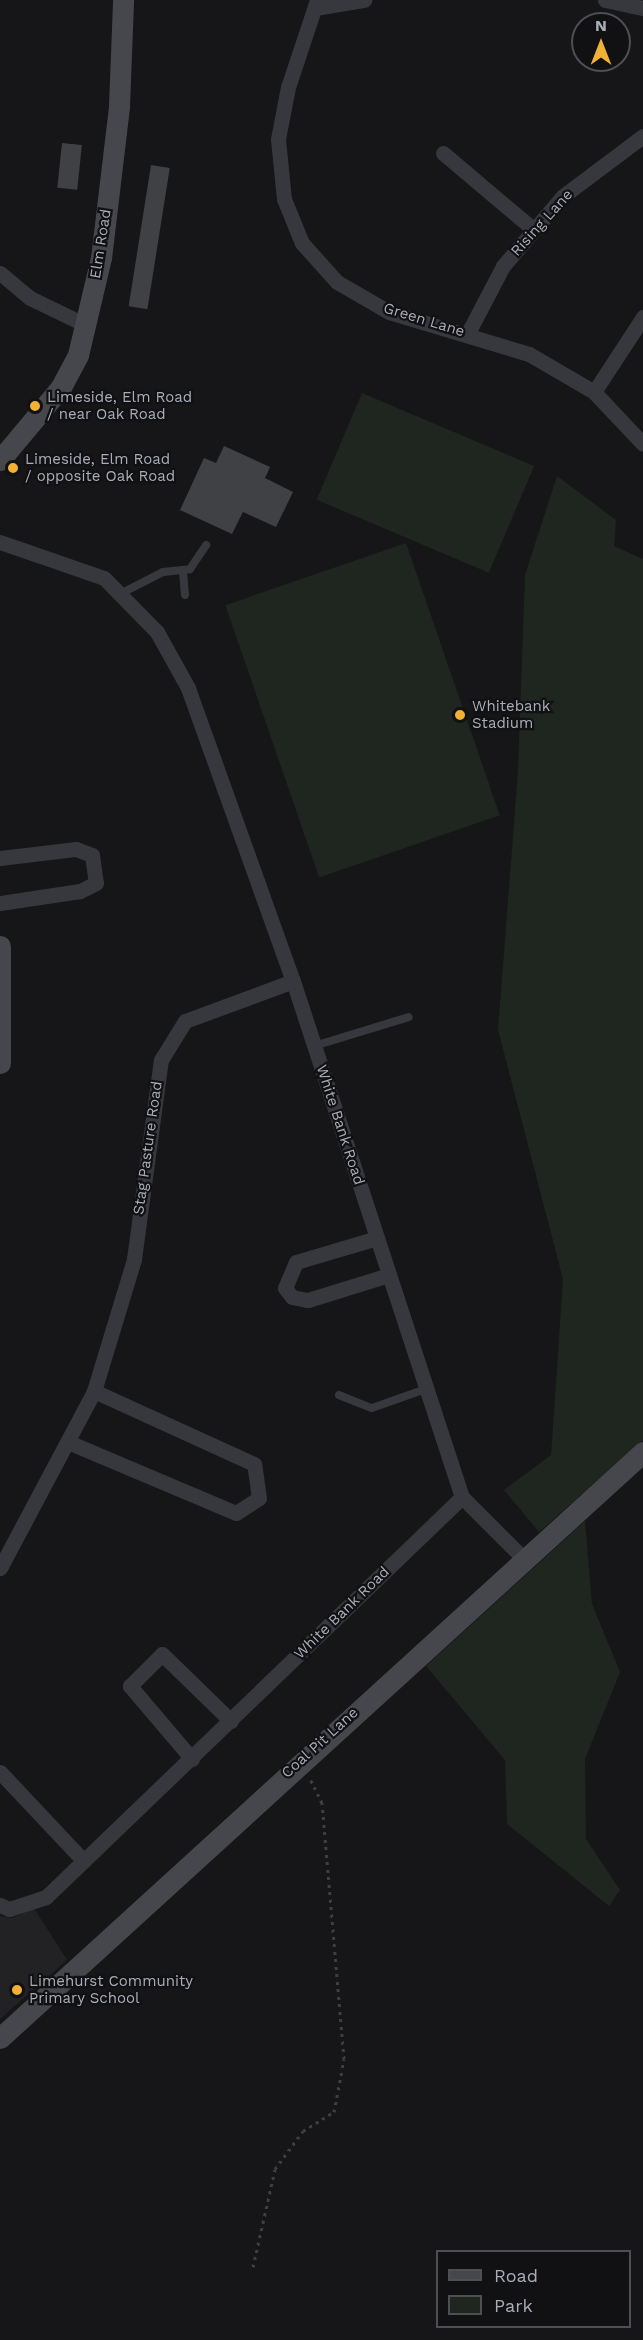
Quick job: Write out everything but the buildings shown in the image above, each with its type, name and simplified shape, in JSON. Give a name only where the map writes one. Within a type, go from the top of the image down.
[{"type":"street","name":"Elm Road","points":[[0,460],[61,387],[86,325],[101,258],[119,106],[123,0]]},
{"type":"street","points":[[316,4],[364,0]]},
{"type":"street","points":[[605,0],[643,8]]},
{"type":"street","name":"Green Lane","points":[[316,4],[288,87],[278,139],[284,199],[302,243],[337,282],[389,312],[468,333],[529,354],[594,392],[643,444]]},
{"type":"street","name":"Rising Lane","points":[[468,333],[503,266],[563,196],[643,136]]},
{"type":"street","points":[[443,153],[534,230]]},
{"type":"street","points":[[0,273],[30,298],[86,325]]},
{"type":"street","points":[[594,392],[643,317]]},
{"type":"street","name":"White Bank Road","points":[[0,542],[104,578],[157,632],[188,688],[293,981],[462,1497],[46,1897],[9,1909],[0,1905]]},
{"type":"street","points":[[0,858],[76,849],[92,855],[96,883],[80,891],[0,903]]},
{"type":"street","points":[[0,946],[0,1063]]},
{"type":"street","name":"Stag Pasture Road","points":[[0,1568],[94,1390],[134,1258],[160,1060],[185,1021],[293,981]]},
{"type":"street","points":[[377,1238],[296,1262],[285,1288],[292,1297],[308,1300],[389,1275]]},
{"type":"street","points":[[68,1442],[236,1514],[259,1498],[254,1464],[94,1390]]},
{"type":"street","name":"Coal Pit Lane","points":[[0,2038],[300,1760],[643,1452]]},
{"type":"street","points":[[462,1497],[524,1559]]},
{"type":"street","points":[[192,1759],[130,1686],[162,1654],[231,1721]]},
{"type":"street","points":[[0,1773],[84,1861]]},
{"type":"lane","points":[[186,596],[183,572],[206,545]]},
{"type":"lane","points":[[120,594],[164,572],[183,572]]},
{"type":"lane","points":[[314,1046],[409,1017]]},
{"type":"lane","points":[[339,1395],[372,1408],[426,1389]]},
{"type":"path","points":[[254,2268],[275,2169],[303,2131],[334,2112],[345,2059],[322,1803],[300,1760]]},
{"type":"shaded area","name":"Limehurst Community Primary School","points":[[34,1908],[67,1960],[0,2019],[0,1916],[12,1918]]},
{"type":"green space","points":[[362,393],[534,466],[489,573],[317,500]]},
{"type":"green space","points":[[557,476],[616,520],[614,546],[643,559],[643,1440],[539,1532],[504,1490],[551,1455],[563,1279],[498,1030],[518,771],[525,575]]},
{"type":"green space","points":[[406,543],[500,815],[319,877],[225,605]]},
{"type":"green space","points":[[585,1521],[592,1604],[620,1672],[585,1759],[586,1839],[620,1890],[609,1906],[507,1824],[505,1760],[426,1666]]},
{"type":"place","name":"Limeside, Elm Road / near Oak Road","points":[[35,406]]},
{"type":"place","name":"Limeside, Elm Road / opposite Oak Road","points":[[13,468]]},
{"type":"place","name":"Whitebank Stadium","points":[[460,715]]},
{"type":"place","name":"Limehurst Community Primary School","points":[[17,1990]]}]
